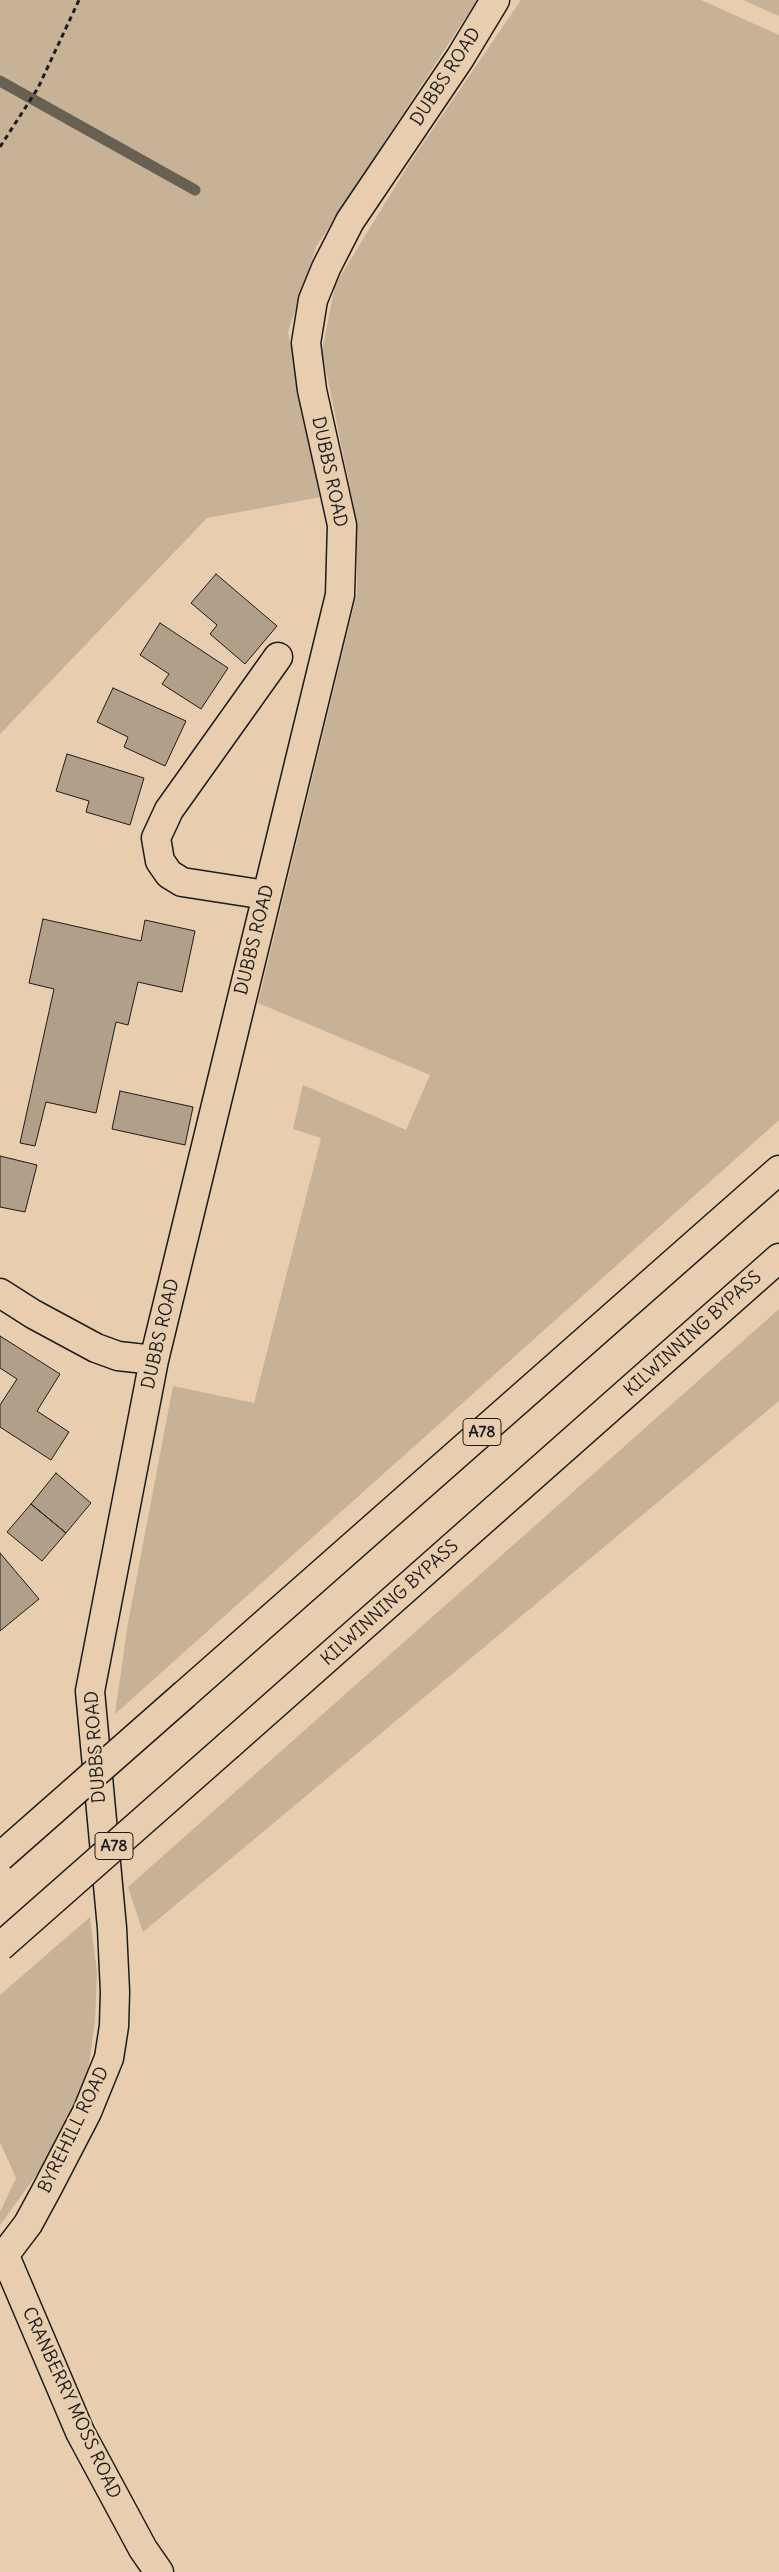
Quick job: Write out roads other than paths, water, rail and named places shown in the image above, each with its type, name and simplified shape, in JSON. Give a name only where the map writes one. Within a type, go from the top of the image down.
[{"type":"main road","name":"DUBBS ROAD","points":[[112,1928],[90,1691],[154,1360],[340,595],[342,525],[312,390],[306,343],[313,300],[326,268],[350,222],[460,58],[496,0]]},
{"type":"main road","points":[[266,895],[182,882],[169,874],[160,861],[156,838],[169,810],[278,657]]},
{"type":"main road","name":"A78","points":[[0,1857],[779,1170]]},
{"type":"main road","name":"KILWINNING BYPASS","points":[[0,1947],[779,1258]]},
{"type":"main road","points":[[0,1293],[33,1314],[96,1348],[118,1356],[154,1360]]},
{"type":"main road","name":"BYREHILL ROAD","points":[[2,2259],[28,2224],[47,2189],[87,2112],[109,2058],[114,2026],[115,1992],[112,1928]]},
{"type":"main road","name":"CRANBERRY MOSS ROAD","points":[[2,2259],[80,2432],[143,2550],[159,2572]]},
{"type":"waterway","points":[[0,81],[195,190]]}]
